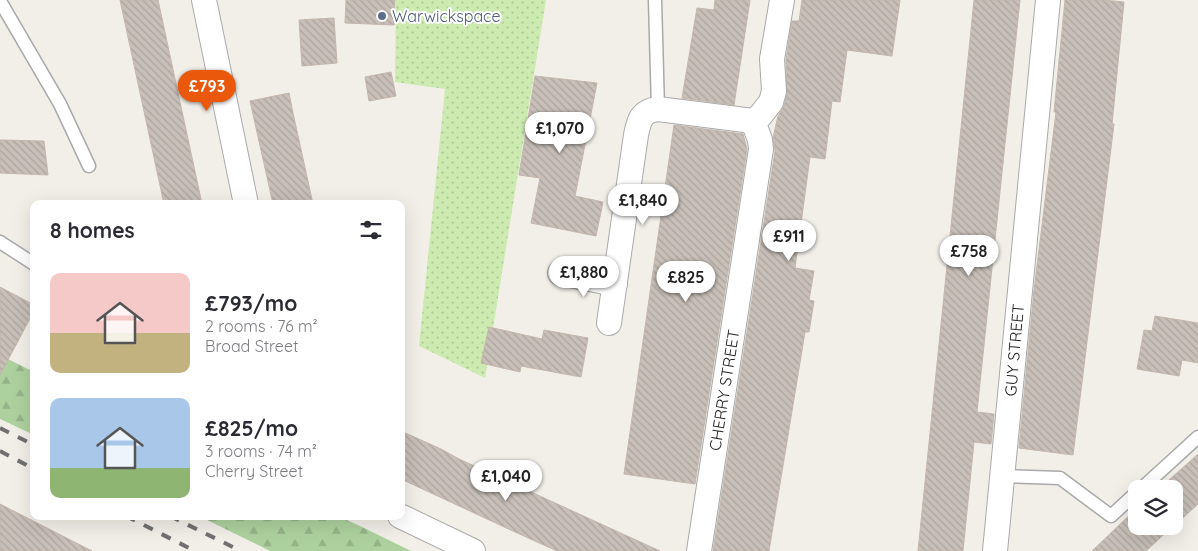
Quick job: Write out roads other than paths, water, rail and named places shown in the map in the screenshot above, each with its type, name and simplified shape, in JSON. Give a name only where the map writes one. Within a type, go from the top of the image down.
[{"type":"street","points":[[204,0],[245,200]]},
{"type":"street","points":[[609,322],[638,124],[643,115],[650,110],[658,109],[752,121],[760,116],[771,102],[774,76],[772,59],[782,0]]},
{"type":"street","name":"GUY STREET","points":[[995,551],[1048,0]]},
{"type":"street","name":"CHERRY STREET","points":[[699,551],[761,149],[760,140],[752,121]]},
{"type":"street","points":[[560,273],[615,284]]},
{"type":"street","points":[[405,518],[473,551]]},
{"type":"lane","points":[[655,0],[658,109]]},
{"type":"lane","points":[[0,1],[60,104],[89,166]]},
{"type":"lane","points":[[0,242],[30,261]]},
{"type":"lane","points":[[1151,480],[1198,438]]},
{"type":"lane","points":[[1002,476],[1060,478],[1111,516],[1128,500]]},
{"type":"railway","points":[[0,428],[30,443]]},
{"type":"railway","points":[[0,451],[30,467]]},
{"type":"railway","points":[[134,520],[195,551]]},
{"type":"railway","points":[[178,520],[241,551]]},
{"type":"place","name":"Warwickspace","points":[[382,16]]}]
